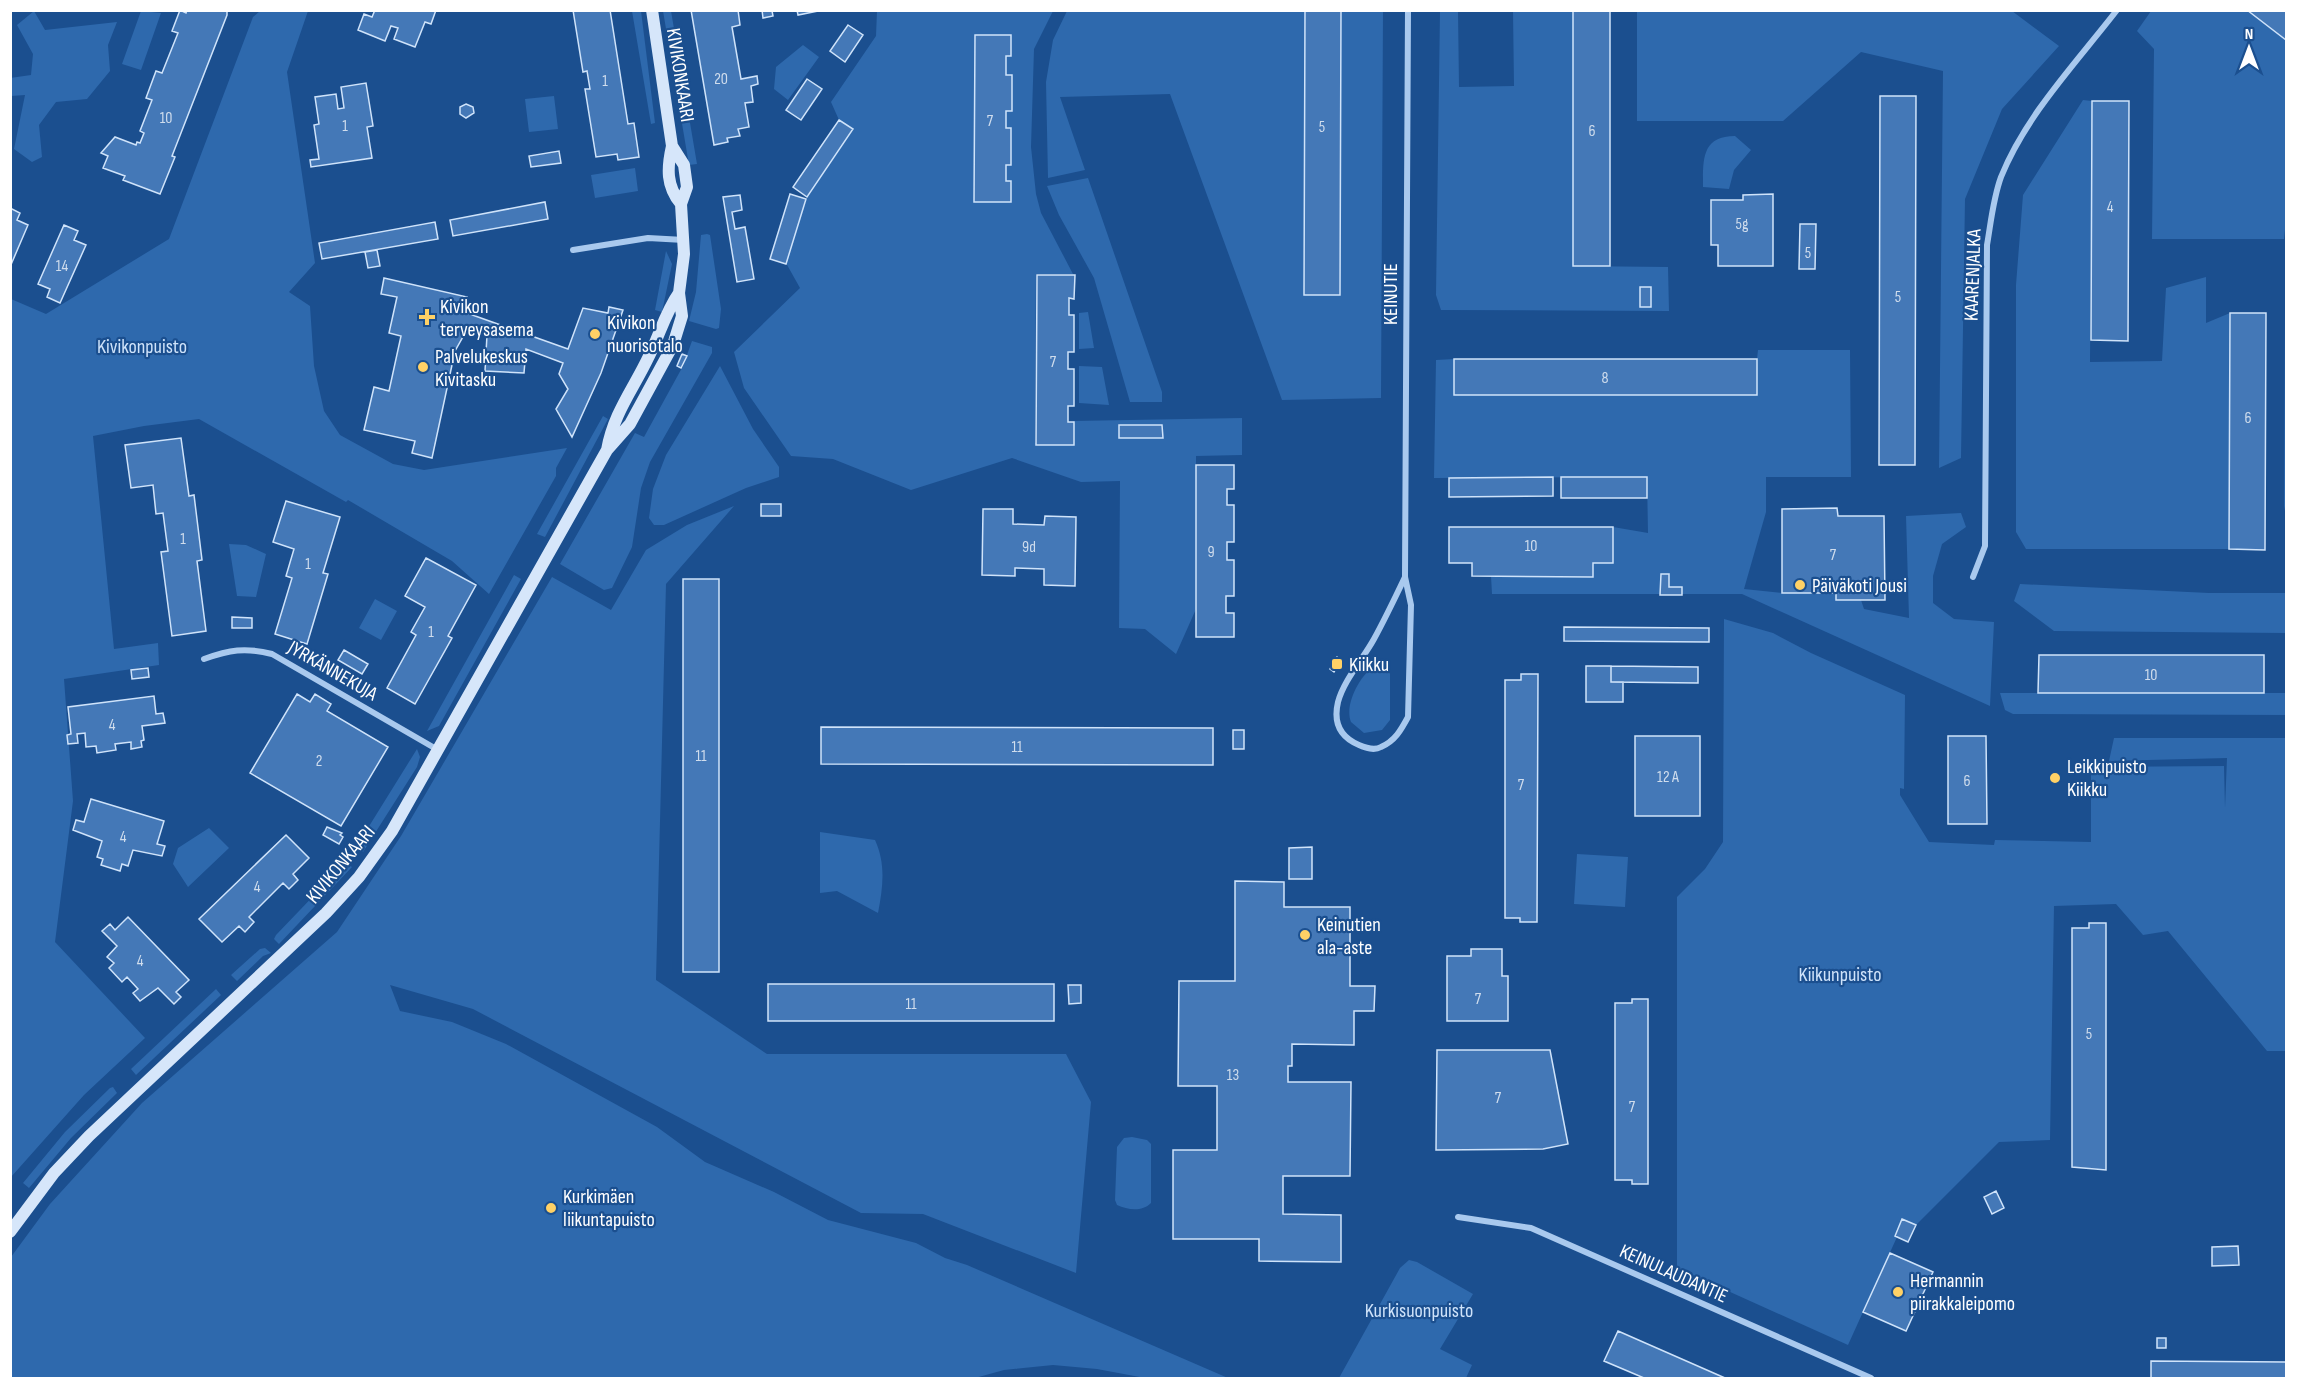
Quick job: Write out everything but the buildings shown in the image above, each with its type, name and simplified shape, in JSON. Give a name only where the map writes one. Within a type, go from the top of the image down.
[{"type":"street","name":"KIVIKONKAARI","points":[[10,1232],[54,1173],[89,1136],[326,913],[359,877],[393,831],[607,450],[625,433],[673,345],[682,316],[679,293],[684,240],[681,204],[687,187],[684,165],[672,146],[652,10]]},
{"type":"street","name":"KEINUTIE","points":[[1405,577],[1374,638],[1338,699],[1335,717],[1339,731],[1350,742],[1367,749],[1379,749],[1391,742],[1400,734],[1408,717],[1411,605],[1405,577],[1408,10]]},
{"type":"street","name":"KAARENJALKA","points":[[1973,577],[1985,546],[1987,245],[1992,209],[2001,178],[2023,133],[2116,10]]},
{"type":"street","points":[[573,250],[648,238],[684,240]]},
{"type":"street","name":"KIVIKONKAARI","points":[[607,450],[612,424],[648,357],[666,311],[679,293]]},
{"type":"street","name":"JYRKÄNNEKUJA","points":[[204,659],[234,649],[272,654],[439,751]]},
{"type":"street","name":"KEINULAUDANTIE","points":[[1458,1217],[1531,1228],[1871,1378]]},
{"type":"green space","points":[[34,11],[45,30],[117,22],[108,45],[110,71],[87,99],[56,102],[39,125],[42,157],[32,162],[14,149],[25,95],[11,96],[10,78],[31,75],[33,54],[17,25]]},
{"type":"green space","points":[[141,11],[161,13],[141,70],[122,64]]},
{"type":"green space","name":"Kivikonpuisto","points":[[260,11],[308,11],[287,72],[315,263],[289,292],[310,306],[314,366],[324,411],[340,435],[393,464],[424,470],[567,448],[556,468],[556,476],[489,594],[452,561],[348,500],[346,502],[199,419],[93,436],[114,649],[158,643],[159,665],[64,679],[73,801],[55,942],[145,1038],[84,1095],[11,1177],[11,299],[46,314],[169,239],[253,17]]},
{"type":"green space","points":[[632,11],[641,11],[655,123],[651,124]]},
{"type":"green space","points":[[663,11],[671,11],[697,164],[689,165]]},
{"type":"green space","points":[[877,11],[1053,11],[1034,49],[1031,147],[1036,194],[1041,213],[1073,274],[1036,274],[1035,443],[1072,444],[1073,421],[1242,418],[1242,455],[1196,456],[1196,609],[1176,654],[1145,629],[1119,628],[1120,481],[1081,482],[1012,458],[911,490],[833,459],[791,456],[744,388],[734,352],[800,288],[786,263],[807,197],[853,130],[839,120],[831,102],[876,36]]},
{"type":"green space","points":[[1067,11],[1383,11],[1381,398],[1282,400],[1170,94],[1060,97],[1085,170],[1048,178],[1046,82],[1053,40]]},
{"type":"green space","points":[[1440,11],[1458,11],[1459,87],[1514,86],[1513,11],[1573,11],[1574,266],[1668,267],[1669,311],[1441,310],[1436,295]]},
{"type":"green space","points":[[1637,11],[2012,11],[2059,46],[2002,109],[1965,199],[1961,458],[1939,468],[1943,71],[1861,52],[1783,121],[1637,121]]},
{"type":"green space","points":[[2151,11],[2247,11],[2286,40],[2286,220],[2284,239],[2152,239],[2154,49],[2137,31]]},
{"type":"green space","points":[[803,45],[819,57],[788,100],[774,89],[776,67]]},
{"type":"green space","points":[[554,96],[558,129],[529,132],[525,99]]},
{"type":"green space","points":[[2083,100],[2092,101],[2090,362],[2162,361],[2166,288],[2206,277],[2206,323],[2230,313],[2229,549],[2026,549],[2016,532],[2016,285],[2023,195]]},
{"type":"green space","points":[[1735,136],[1751,150],[1734,170],[1729,189],[1703,187],[1704,159],[1710,145],[1724,137]]},
{"type":"green space","points":[[635,168],[638,191],[595,198],[591,175]]},
{"type":"green space","points":[[1088,178],[1162,392],[1162,402],[1130,402],[1094,278],[1059,215],[1047,186]]},
{"type":"green space","points":[[701,235],[710,235],[721,309],[719,328],[716,329],[689,321],[696,292]]},
{"type":"green space","points":[[666,251],[672,264],[662,312],[655,310]]},
{"type":"green space","points":[[2286,309],[2286,516],[2284,506]]},
{"type":"green space","points":[[1088,312],[1094,348],[1079,349],[1079,313]]},
{"type":"green space","points":[[692,341],[712,347],[712,353],[650,462],[641,488],[632,547],[612,588],[604,590],[560,564],[635,433],[644,437],[683,366]]},
{"type":"green space","points":[[1758,350],[1850,350],[1851,477],[1766,477],[1766,512],[1744,589],[1782,593],[1836,593],[1837,600],[1861,600],[1864,609],[1909,618],[1906,516],[1961,513],[1966,527],[1942,544],[1933,576],[1933,603],[1954,619],[1994,622],[1990,706],[1742,594],[1492,594],[1491,576],[1593,577],[1593,563],[1613,563],[1613,527],[1648,533],[1647,477],[1434,478],[1436,360],[1454,359],[1454,395],[1757,359]]},
{"type":"green space","points":[[720,366],[753,429],[779,467],[779,477],[746,488],[664,525],[654,525],[649,518],[653,489],[666,455]]},
{"type":"green space","points":[[1079,366],[1102,367],[1109,405],[1079,403]]},
{"type":"green space","points":[[603,416],[608,419],[545,537],[537,534]]},
{"type":"green space","points":[[734,506],[666,584],[656,980],[767,1054],[1066,1054],[1091,1102],[1076,1273],[923,1214],[861,1213],[473,1009],[390,985],[400,1011],[452,1022],[506,1044],[657,1127],[705,1162],[774,1192],[828,1220],[916,1243],[945,1258],[967,1265],[1228,1378],[1145,1378],[1097,1369],[1053,1365],[1004,1370],[975,1378],[11,1378],[11,1257],[50,1204],[142,1103],[337,932],[401,836],[552,577],[611,610],[646,550],[687,525]]},
{"type":"green space","points":[[229,544],[246,545],[266,554],[256,597],[237,596]]},
{"type":"green space","points":[[514,575],[521,579],[439,726],[427,731]]},
{"type":"green space","points":[[2020,584],[2209,593],[2286,593],[2286,633],[2054,631],[2014,601]]},
{"type":"green space","points":[[375,599],[397,611],[381,640],[359,628]]},
{"type":"green space","name":"Kiikunpuisto","points":[[1724,619],[1773,633],[1811,653],[1905,695],[1904,789],[1900,788],[1900,795],[1929,842],[1994,845],[1995,840],[2091,842],[2091,767],[2224,766],[2225,808],[2227,758],[2109,761],[2114,738],[2286,738],[2286,1051],[2267,1051],[2168,931],[2143,935],[2116,904],[2054,906],[2050,1140],[1999,1142],[1916,1225],[1902,1220],[1895,1235],[1897,1237],[1848,1345],[1677,1268],[1677,897],[1705,869],[1723,842]]},
{"type":"green space","points":[[1376,665],[1387,668],[1390,674],[1390,720],[1382,730],[1364,733],[1351,722],[1350,707],[1359,683],[1364,675]]},
{"type":"green space","points":[[2000,693],[2286,693],[2286,715],[2013,714],[2005,710]]},
{"type":"green space","points":[[417,749],[420,757],[417,767],[363,852],[358,848],[358,844]]},
{"type":"green space","points":[[209,828],[229,848],[188,887],[173,864],[178,848]]},
{"type":"green space","points":[[820,832],[875,840],[881,858],[882,876],[878,913],[837,891],[820,893]]},
{"type":"green space","points":[[1577,854],[1628,857],[1625,907],[1574,904]]},
{"type":"green space","points":[[345,863],[352,867],[279,944],[274,939],[276,935]]},
{"type":"green space","points":[[265,948],[271,953],[263,956],[237,981],[231,975],[260,949]]},
{"type":"green space","points":[[216,989],[221,995],[136,1075],[131,1069]]},
{"type":"green space","points":[[113,1087],[117,1093],[71,1138],[29,1188],[23,1183],[65,1132]]},
{"type":"green space","points":[[1124,1138],[1147,1140],[1151,1144],[1151,1203],[1143,1208],[1135,1209],[1117,1205],[1115,1200],[1117,1147]]},
{"type":"green space","name":"Kurkisuonpuisto","points":[[1409,1260],[1417,1262],[1473,1294],[1440,1349],[1472,1365],[1466,1378],[1339,1378],[1400,1268]]},
{"type":"place","name":"Kivikon terveysasema","points":[[427,317]]},
{"type":"place","name":"Kivikon nuorisotalo","points":[[595,334]]},
{"type":"place","name":"Palvelukeskus Kivitasku","points":[[423,367]]},
{"type":"place","name":"Päiväkoti Jousi","points":[[1800,585]]},
{"type":"place","name":"Kiikku","points":[[1337,664]]},
{"type":"place","name":"Leikkipuisto Kiikku","points":[[2055,778]]},
{"type":"place","name":"Keinutien ala-aste","points":[[1305,935]]},
{"type":"place","name":"Kurkimäen liikuntapuisto","points":[[551,1208]]},
{"type":"place","name":"Hermannin piirakkaleipomo","points":[[1898,1292]]}]
